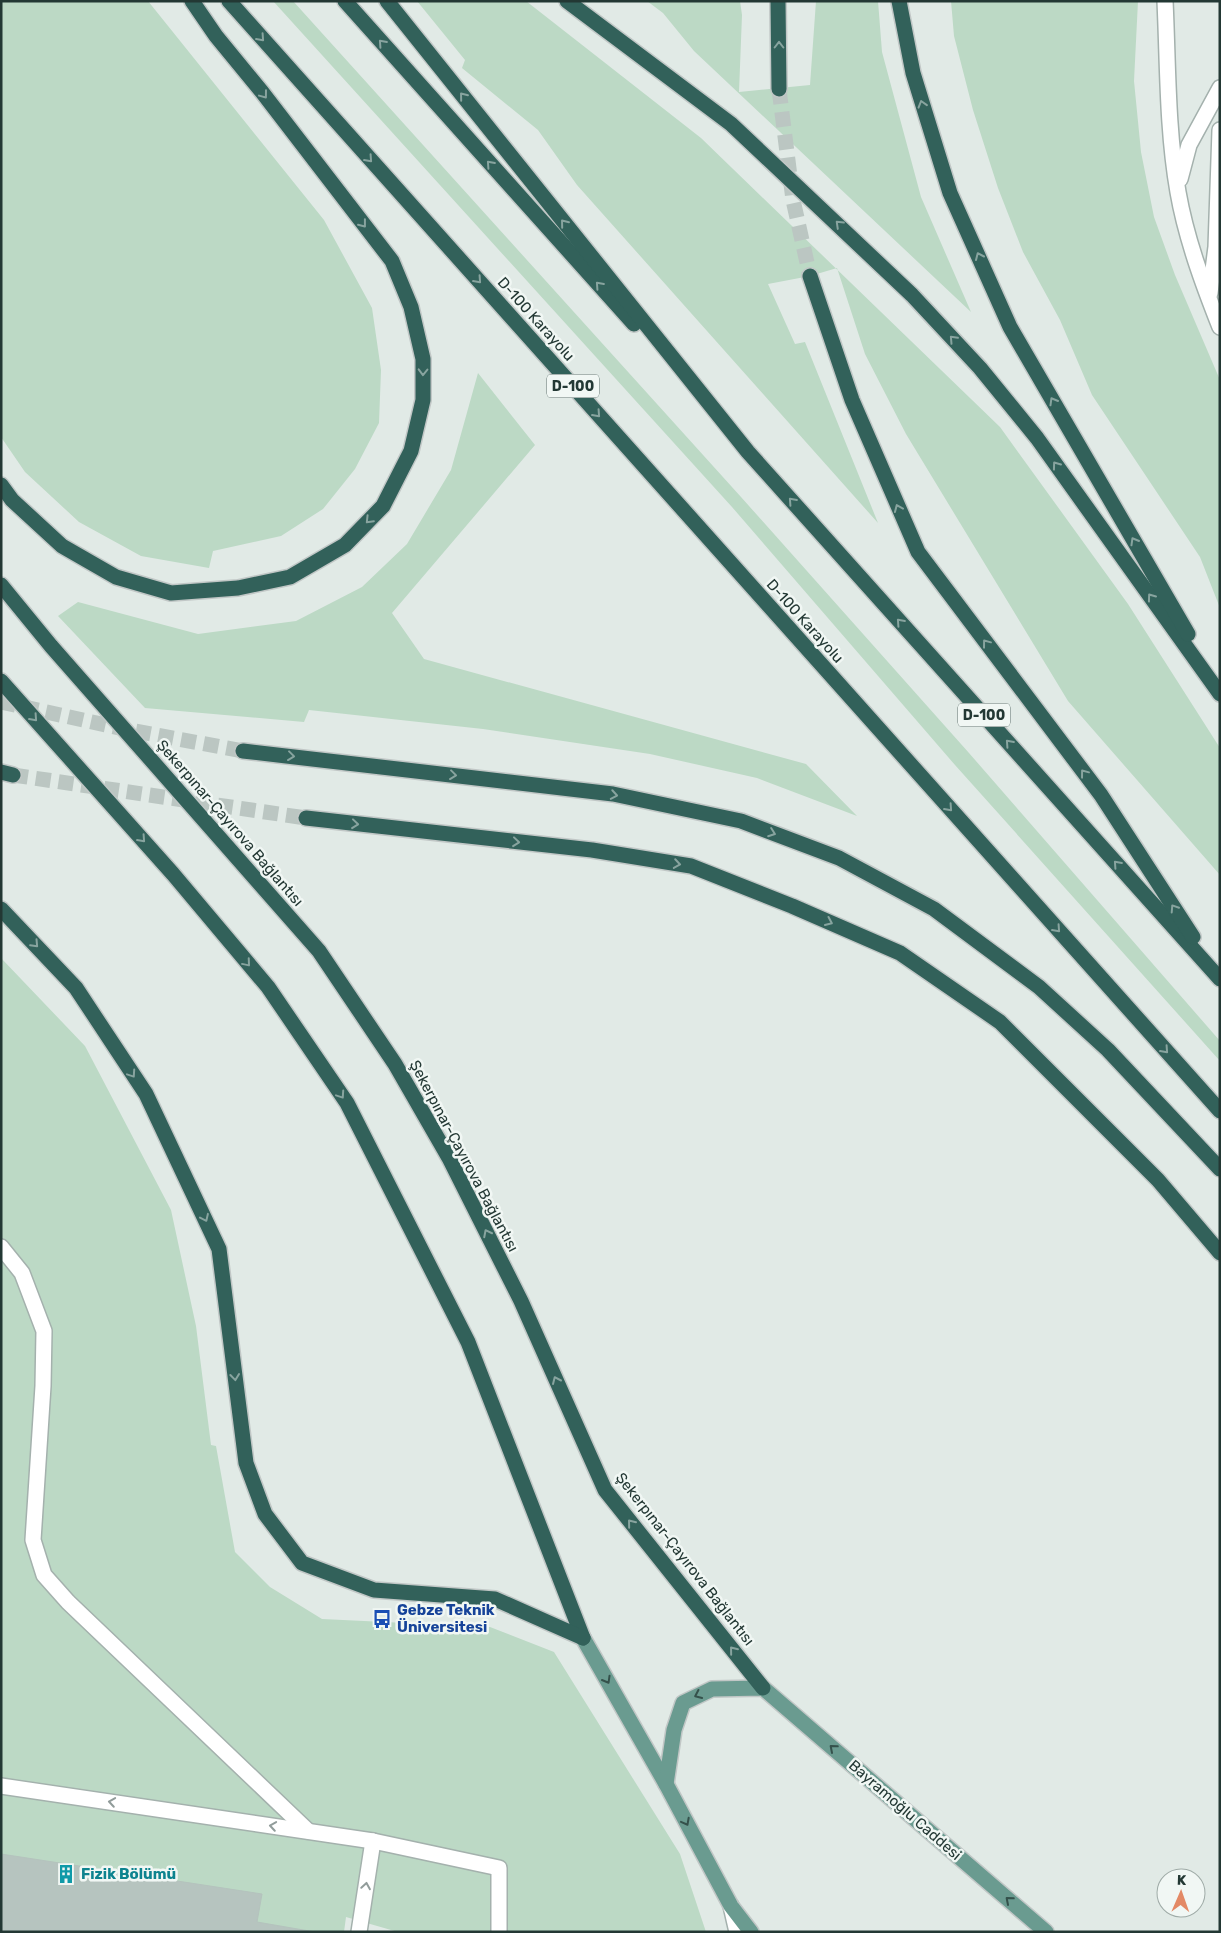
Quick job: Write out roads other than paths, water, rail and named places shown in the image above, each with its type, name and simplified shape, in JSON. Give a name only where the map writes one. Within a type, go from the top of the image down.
[{"type":"highway","points":[[1,485],[12,500],[62,546],[116,577],[171,593],[238,588],[290,578],[345,545],[383,506],[411,451],[423,400],[423,359],[411,307],[392,261],[262,92],[216,36],[192,1]]},
{"type":"highway","name":"D-100 Karayolu","points":[[229,1],[1220,1111]]},
{"type":"highway","name":"D-100","points":[[345,1],[1220,979]]},
{"type":"highway","points":[[387,1],[748,452]]},
{"type":"highway","points":[[567,1],[731,124],[838,222],[932,317],[980,368],[1037,438],[1220,694]]},
{"type":"highway","points":[[778,1],[779,89]]},
{"type":"highway","points":[[899,1],[913,73],[950,193],[1010,327],[1220,690]]},
{"type":"highway","points":[[810,276],[852,400],[918,552],[1101,795],[1220,979]]},
{"type":"highway","name":"Şekerpınar-Çayırova Bağlantısı","points":[[1,585],[51,646],[319,951],[395,1064],[449,1158],[521,1300],[605,1490],[763,1688]]},
{"type":"highway","points":[[1,682],[173,874],[268,987],[347,1103],[468,1342],[583,1638]]},
{"type":"highway","points":[[243,751],[613,794],[741,821],[839,858],[934,909],[1040,987],[1108,1050],[1220,1169]]},
{"type":"highway","points":[[306,818],[592,850],[691,866],[792,906],[900,953],[1000,1022],[1158,1180],[1220,1254]]},
{"type":"highway","points":[[1,909],[76,988],[146,1094],[219,1249],[246,1463],[265,1514],[302,1563],[374,1590],[495,1599],[583,1638]]},
{"type":"main road","points":[[583,1638],[666,1784],[731,1906],[751,1932]]},
{"type":"main road","points":[[666,1784],[674,1730],[683,1702],[712,1689],[763,1688]]},
{"type":"main road","name":"Bayramoğlu Caddesi","points":[[763,1688],[1046,1932]]},
{"type":"street","points":[[1165,1],[1170,115],[1178,193],[1192,247],[1220,327]]},
{"type":"street","points":[[1178,193],[1184,159],[1189,144],[1220,88]]},
{"type":"street","points":[[1220,130],[1216,247],[1209,285],[1210,296],[1220,311]]},
{"type":"street","points":[[1,1248],[22,1273],[44,1331],[43,1386],[33,1540],[44,1575],[68,1602],[308,1832]]},
{"type":"street","points":[[1,1786],[373,1841],[499,1868],[499,1932]]},
{"type":"street","points":[[359,1932],[373,1841]]},
{"type":"street","points":[[731,1906],[737,1932]]},
{"type":"tunnel","points":[[779,89],[793,200],[810,276]]},
{"type":"tunnel","points":[[1,702],[124,729],[243,751]]},
{"type":"tunnel","points":[[13,775],[306,818]]},
{"type":"place","name":"Gebze Teknik Üniversitesi","points":[[382,1619]]},
{"type":"place","name":"Fizik Bölümü","points":[[66,1874]]}]
